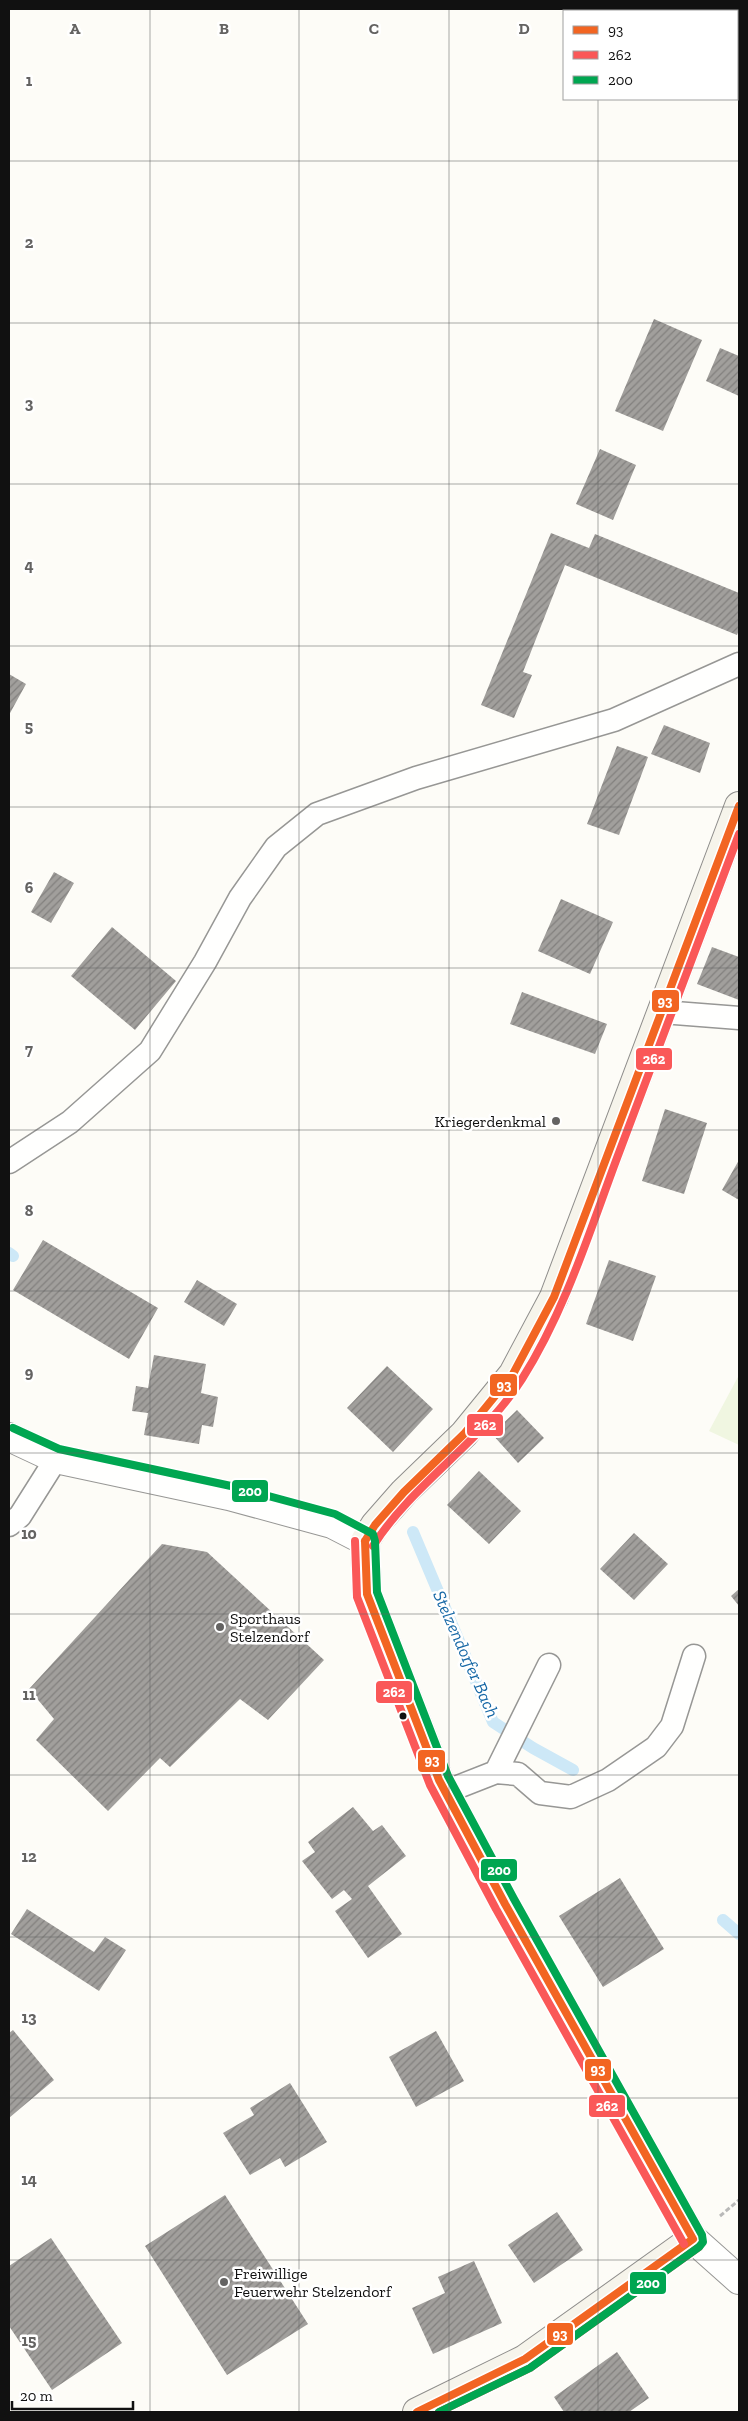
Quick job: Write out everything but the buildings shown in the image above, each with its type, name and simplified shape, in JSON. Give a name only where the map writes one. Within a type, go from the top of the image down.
[{"type":"main road","points":[[417,2412],[526,2360],[693,2239],[505,1904],[445,1792],[410,1709],[366,1594],[365,1541],[375,1525],[404,1492],[464,1434],[514,1374],[554,1296],[739,806]]},
{"type":"street","points":[[9,1437],[56,1459],[229,1496],[332,1524],[365,1541]]},
{"type":"street","points":[[693,2239],[734,2278],[739,2280]]},
{"type":"lane","points":[[9,1162],[70,1122],[150,1051],[205,962],[240,898],[276,847],[317,814],[416,778],[614,720],[739,664]]},
{"type":"lane","points":[[662,1012],[739,1018]]},
{"type":"lane","points":[[9,1525],[20,1516],[56,1459]]},
{"type":"lane","points":[[445,1792],[496,1772],[518,1774],[540,1793],[571,1797],[608,1780],[656,1747],[672,1726],[694,1656]]},
{"type":"lane","points":[[496,1772],[549,1665]]},
{"type":"green space","points":[[739,1375],[739,1445],[709,1431]]},
{"type":"waterway","name":"Stelzendorfer Bach","points":[[9,1253],[13,1256]]},
{"type":"waterway","name":"Stelzendorfer Bach","points":[[413,1532],[493,1722],[533,1748],[573,1770]]},
{"type":"waterway","name":"Stelzendorfer Bach","points":[[723,1920],[739,1934]]},
{"type":"transit line","name":"93","points":[[365,1541],[375,1525],[404,1492],[464,1434],[513,1374],[554,1297],[739,806]]},
{"type":"transit line","name":"262","points":[[373,1546],[389,1523],[408,1502],[468,1443],[506,1402],[522,1379],[551,1326],[586,1243],[739,834]]},
{"type":"transit line","name":"200","points":[[13,1428],[59,1449],[231,1486],[335,1514],[373,1534],[375,1541],[377,1592],[448,1776],[514,1899],[702,2235],[703,2242],[699,2247],[530,2368],[439,2412]]},
{"type":"transit line","name":"262","points":[[355,1541],[357,1597],[430,1785],[496,1909],[684,2244]]},
{"type":"transit line","name":"93","points":[[365,1541],[367,1594],[439,1780],[505,1904],[693,2239]]},
{"type":"transit line","name":"93","points":[[417,2412],[525,2359],[693,2239]]},
{"type":"transit line","name":"262","points":[[439,2412],[530,2368],[699,2247]]},
{"type":"place","name":"Kriegerdenkmal","points":[[556,1121]]},
{"type":"place","name":"Sporthaus Stelzendorf","points":[[220,1627]]},
{"type":"place","name":"Freiwillige Feuerwehr Stelzendorf","points":[[224,2282]]}]
